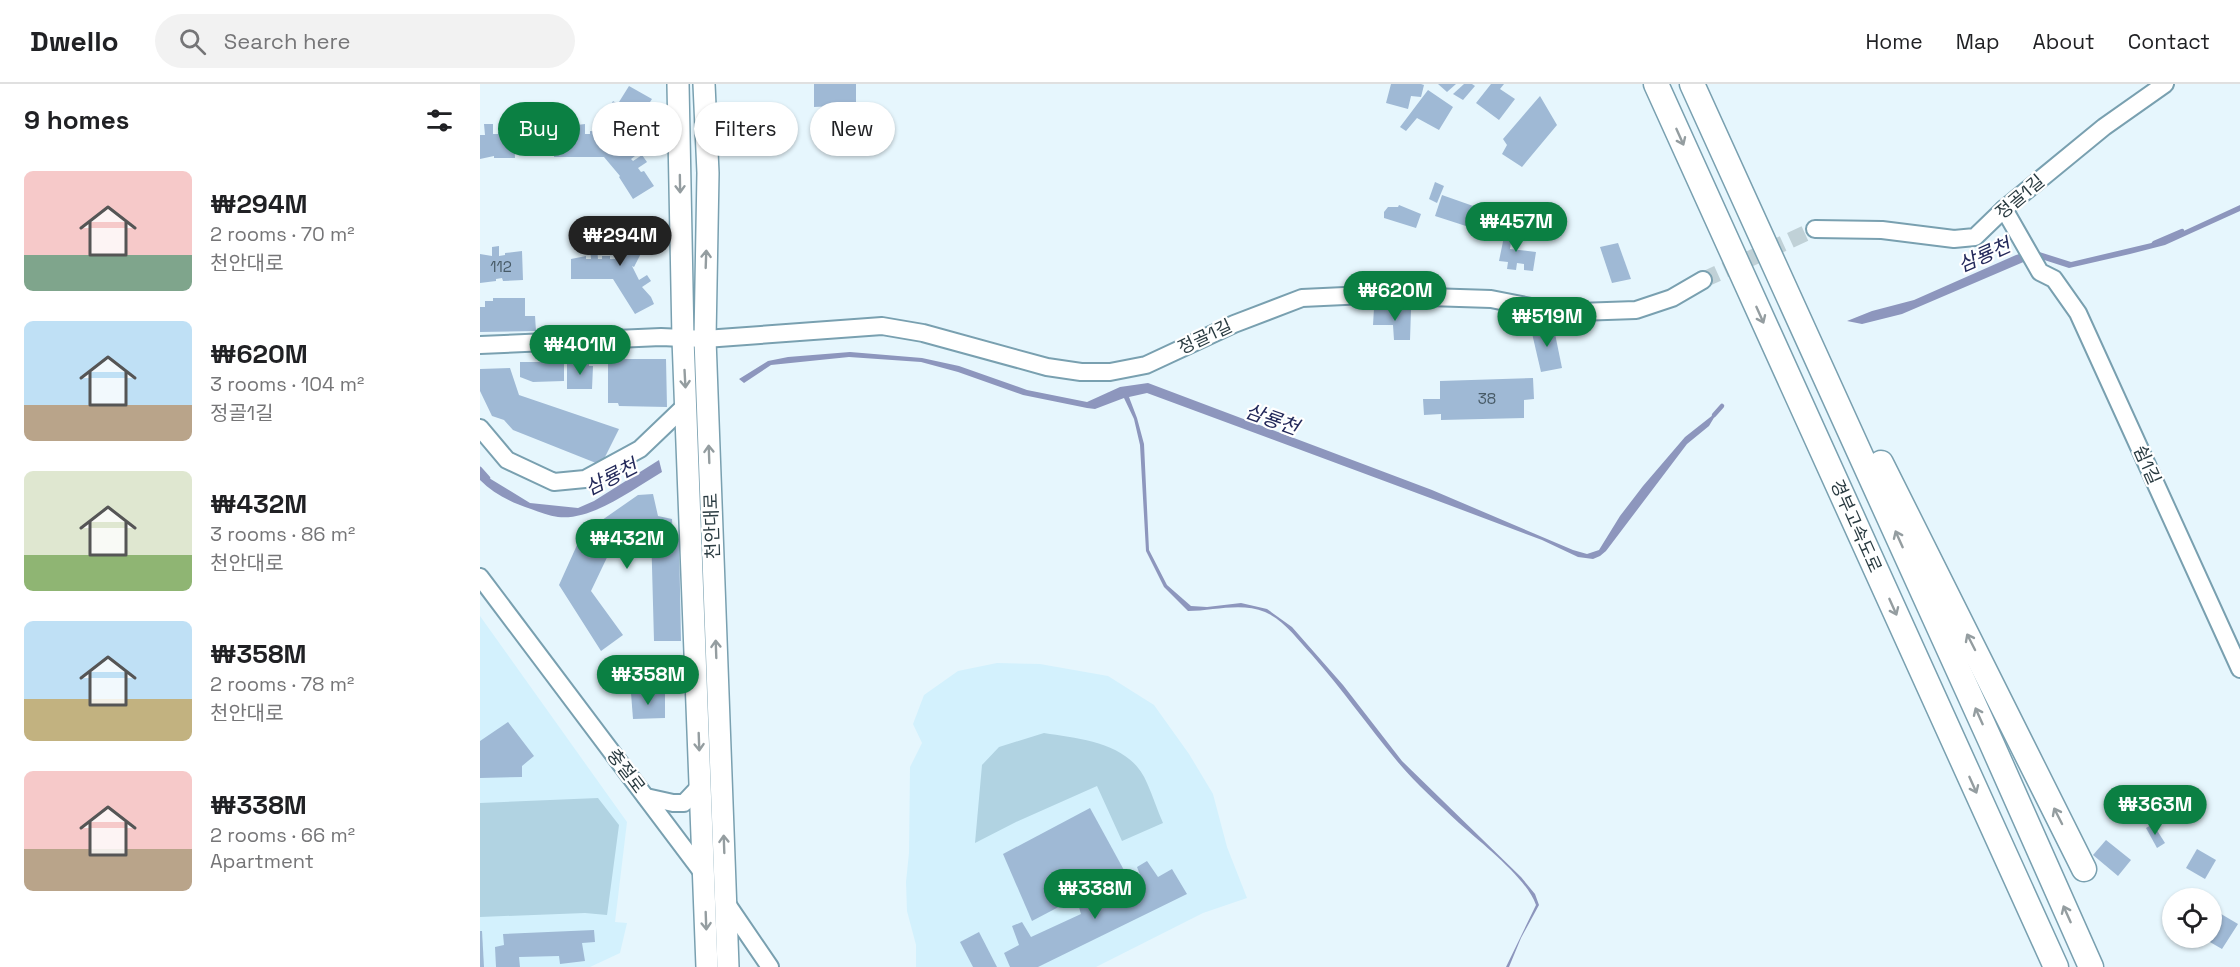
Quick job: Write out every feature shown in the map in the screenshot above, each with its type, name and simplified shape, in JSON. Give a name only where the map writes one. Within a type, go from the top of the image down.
[{"type":"highway","name":"경부고속도로","points":[[1656,84],[2056,967]]},
{"type":"highway","name":"경부고속도로","points":[[1694,84],[2091,967]]},
{"type":"highway","points":[[1694,84],[2084,869]]},
{"type":"main road","name":"천안대로","points":[[678,84],[683,339],[707,967]]},
{"type":"main road","name":"천안대로","points":[[704,84],[708,173],[705,339],[728,967]]},
{"type":"street","name":"정골1길","points":[[1815,229],[1882,230],[1936,238],[1975,237],[2004,209],[2104,128],[2165,84]]},
{"type":"street","name":"쉼1길","points":[[2004,209],[2040,272],[2054,279],[2078,313],[2240,669]]},
{"type":"street","name":"정골1길","points":[[683,339],[882,326],[923,333],[1047,368],[1081,372],[1110,372],[1146,365],[1234,324],[1302,298],[1365,296],[1491,299],[1531,307],[1578,312],[1636,310],[1672,298],[1702,280]]},
{"type":"street","points":[[480,345],[661,337],[683,339]]},
{"type":"street","points":[[480,351],[663,343],[683,339]]},
{"type":"street","points":[[480,428],[507,460],[554,483],[585,479],[640,448],[686,405]]},
{"type":"street","name":"충절로","points":[[480,577],[726,903],[770,967]]},
{"type":"street","points":[[646,797],[684,803],[701,785]]},
{"type":"shaded area","points":[[2240,205],[2240,211],[2165,245],[2069,268],[2035,257],[1902,314],[1862,324],[1847,321],[1872,311],[1914,300],[2016,255],[2033,250],[2071,262],[2164,240]]},
{"type":"shaded area","points":[[850,352],[922,358],[959,366],[1027,390],[1087,402],[1120,387],[1148,383],[1432,490],[1587,554],[1599,550],[1620,516],[1685,437],[1718,411],[1709,426],[1687,444],[1606,551],[1593,559],[1578,557],[1542,540],[1147,393],[1129,397],[1144,444],[1149,550],[1167,585],[1191,606],[1207,607],[1241,603],[1267,609],[1292,627],[1343,685],[1402,761],[1521,877],[1535,894],[1539,905],[1521,938],[1509,967],[1506,967],[1536,905],[1513,872],[1412,778],[1323,668],[1278,620],[1265,612],[1246,608],[1188,611],[1164,587],[1146,551],[1140,445],[1134,419],[1124,398],[1095,409],[1087,408],[1023,395],[958,372],[921,362],[849,357],[771,365],[744,383],[739,379],[768,361]]},
{"type":"shaded area","points":[[659,460],[662,472],[598,509],[571,517],[551,516],[517,504],[497,494],[480,480],[480,469],[489,478],[530,503],[578,508],[594,501]]},
{"type":"shaded area","points":[[480,616],[627,822],[615,922],[627,923],[620,953],[590,967],[480,967]]},
{"type":"shaded area","points":[[997,663],[1040,664],[1108,676],[1154,705],[1189,754],[1213,794],[1227,847],[1247,898],[1203,913],[1096,967],[916,967],[916,945],[907,911],[906,882],[909,853],[910,767],[922,743],[913,724],[924,695],[958,671]]},
{"type":"shaded area","points":[[1044,733],[1104,745],[1130,759],[1140,770],[1147,783],[1163,823],[1122,841],[1097,786],[975,843],[982,765],[999,747]]},
{"type":"shaded area","points":[[598,798],[619,825],[607,915],[585,913],[480,917],[480,803]]},
{"type":"building","points":[[814,84],[856,84],[856,102],[814,102]]},
{"type":"building","points":[[1391,84],[1424,85],[1421,97],[1411,96],[1408,109],[1386,103]]},
{"type":"building","points":[[1438,84],[1456,84],[1447,92]]},
{"type":"building","points":[[1464,84],[1475,86],[1463,100],[1453,94]]},
{"type":"building","points":[[1491,84],[1504,84],[1500,89],[1515,99],[1499,120],[1476,103]]},
{"type":"building","points":[[629,86],[652,99],[650,102],[619,102]]},
{"type":"building","points":[[1428,90],[1453,107],[1439,130],[1417,118],[1406,131],[1400,127]]},
{"type":"building","points":[[1540,96],[1557,125],[1522,167],[1502,154],[1507,145],[1503,139]]},
{"type":"building","points":[[484,124],[493,124],[493,134],[498,134],[498,156],[515,156],[515,158],[494,158],[494,156],[480,159],[480,135],[485,135]]},
{"type":"building","points":[[585,124],[585,134],[590,134],[592,131],[592,156],[635,156],[631,159],[633,161],[643,156],[647,162],[638,168],[641,172],[644,171],[654,186],[633,199],[620,176],[604,157],[554,157],[580,156],[580,125]]},
{"type":"building","points":[[1435,182],[1444,186],[1437,203],[1429,199]]},
{"type":"building","points":[[1442,195],[1476,207],[1469,227],[1435,216]]},
{"type":"building","points":[[1399,205],[1421,214],[1416,228],[1384,218],[1384,212],[1388,207]]},
{"type":"building","points":[[634,220],[653,230],[634,267],[632,266],[639,280],[647,275],[651,281],[642,287],[654,304],[635,314],[613,279],[571,279],[571,259],[586,256],[586,259],[591,259],[590,248],[597,248],[598,259],[602,259],[602,256],[610,256],[610,259],[615,259],[617,254],[614,253],[617,246],[620,247],[624,241],[616,236],[619,229],[627,233]]},
{"type":"building","points":[[1507,222],[1514,223],[1510,249],[1536,252],[1533,271],[1524,270],[1524,264],[1517,263],[1516,270],[1507,269],[1508,262],[1499,261]]},
{"type":"building","points":[[1483,234],[1493,237],[1492,241],[1482,237]]},
{"type":"building","points":[[1618,243],[1631,279],[1612,283],[1600,247]]},
{"type":"building","points":[[499,246],[499,256],[522,251],[523,280],[503,281],[502,278],[480,283],[480,254],[492,256],[492,247]]},
{"type":"building","points":[[493,298],[525,298],[525,316],[535,316],[536,331],[480,332],[480,307],[485,307],[485,301],[493,301]]},
{"type":"building","points":[[1374,308],[1411,310],[1410,340],[1394,340],[1393,325],[1373,325]]},
{"type":"building","points":[[1553,324],[1562,368],[1541,372],[1531,329]]},
{"type":"building","points":[[608,359],[666,359],[667,407],[619,406],[618,403],[608,403]]},
{"type":"building","points":[[520,362],[564,362],[564,381],[533,382],[520,377]]},
{"type":"building","points":[[567,363],[589,363],[589,366],[593,366],[592,389],[567,389]]},
{"type":"building","points":[[510,368],[519,395],[619,429],[601,465],[513,430],[504,420],[492,416],[480,391],[480,369]]},
{"type":"building","points":[[1533,378],[1534,399],[1524,400],[1524,418],[1441,420],[1441,414],[1424,415],[1423,399],[1440,399],[1440,381]]},
{"type":"building","points":[[653,494],[658,516],[672,519],[673,537],[679,539],[681,641],[654,641],[651,530],[612,547],[591,591],[623,635],[601,651],[559,585],[582,534],[638,495]]},
{"type":"building","points":[[631,693],[665,693],[665,718],[633,719]]},
{"type":"building","points":[[508,722],[534,756],[522,766],[522,777],[480,778],[480,741]]},
{"type":"building","points":[[1090,808],[1125,872],[1032,921],[1003,854]]},
{"type":"building","points":[[2153,824],[2165,843],[2157,848],[2146,828]]},
{"type":"building","points":[[2106,840],[2131,860],[2118,876],[2093,855]]},
{"type":"building","points":[[2197,849],[2216,860],[2205,879],[2186,868]]},
{"type":"building","points":[[1147,861],[1158,877],[1172,869],[1187,894],[1038,967],[1010,967],[1004,953],[1019,945],[1012,926],[1022,922],[1031,937],[1081,914],[1078,904],[1088,899],[1095,906],[1143,883],[1137,867]]},
{"type":"building","points":[[2222,915],[2238,924],[2222,949],[2220,948]]},
{"type":"building","points":[[594,930],[595,942],[582,943],[585,961],[560,964],[559,956],[519,957],[520,967],[496,967],[495,947],[504,945],[503,934]]},
{"type":"building","points":[[480,931],[482,931],[484,967],[480,967]]},
{"type":"building","points":[[979,932],[997,967],[973,967],[960,942]]},
{"type":"waterway","name":"삼룡천","points":[[2154,243],[2182,231]]},
{"type":"waterway","name":"삼룡천","points":[[1714,415],[1722,406]]},
{"type":"waterway","name":"삼룡천","points":[[480,469],[488,478]]},
{"type":"tunnel","points":[[1703,280],[1815,229]]}]
